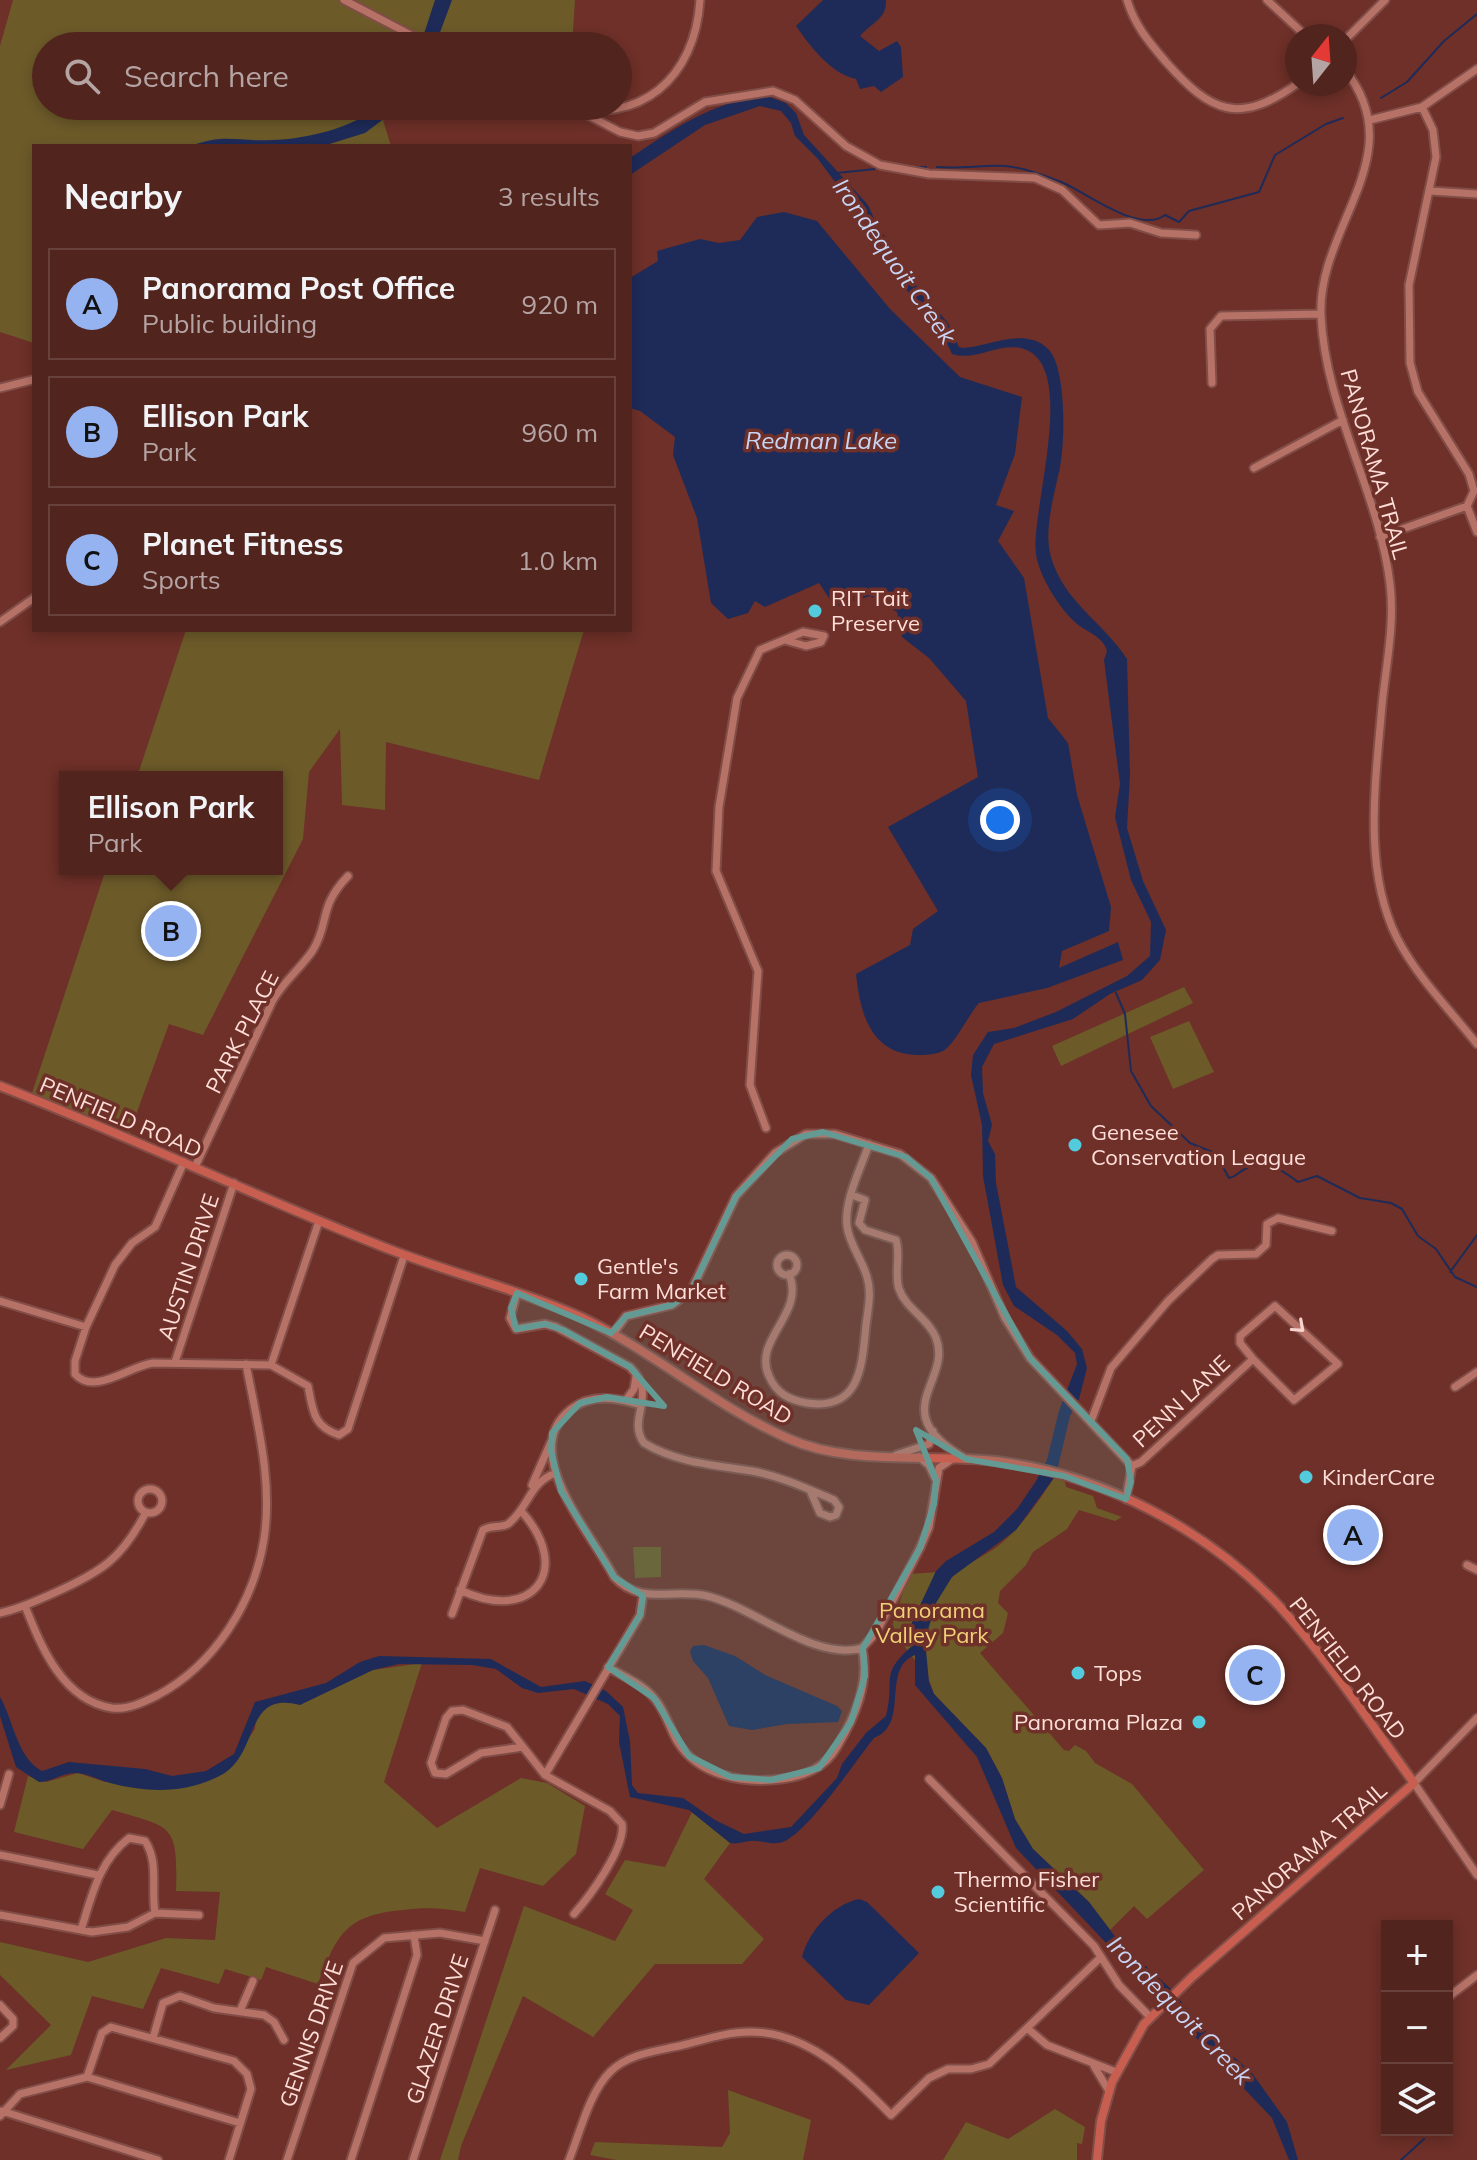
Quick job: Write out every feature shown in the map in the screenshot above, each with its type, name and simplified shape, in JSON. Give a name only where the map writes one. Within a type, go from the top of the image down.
[{"type":"main road","name":"PENFIELD ROAD","points":[[0,1086],[404,1256],[563,1309],[613,1334],[789,1439],[830,1451],[953,1458],[1025,1466],[1064,1476],[1126,1499],[1175,1524],[1219,1554],[1277,1604],[1330,1668],[1414,1783]]},
{"type":"main road","name":"PANORAMA TRAIL","points":[[1097,2160],[1109,2091],[1116,2072],[1150,2017],[1414,1783]]},
{"type":"street","points":[[344,0],[405,32]]},
{"type":"street","points":[[632,102],[665,85],[691,52],[699,26],[700,0]]},
{"type":"street","points":[[1127,0],[1142,34],[1188,87],[1209,103],[1227,109],[1250,109],[1285,92]]},
{"type":"street","points":[[1267,0],[1293,24]]},
{"type":"street","points":[[1357,28],[1385,0]]},
{"type":"street","points":[[1370,120],[1422,107],[1477,69]]},
{"type":"street","name":"PANORAMA TRAIL","points":[[1357,87],[1370,120],[1367,160],[1326,275],[1321,314],[1329,374],[1380,537],[1392,603],[1375,794],[1381,887],[1390,922],[1403,948],[1477,1044]]},
{"type":"street","points":[[597,120],[620,132],[638,136],[654,133],[705,102],[748,92],[773,91],[795,100],[831,135],[880,165],[929,174],[1035,178],[1062,190],[1099,225],[1130,223],[1161,233],[1196,235]]},
{"type":"street","points":[[1380,537],[1467,506],[1473,495],[1472,479],[1418,392],[1410,363],[1409,285],[1431,191],[1436,140],[1422,107]]},
{"type":"street","points":[[1431,191],[1477,194]]},
{"type":"street","points":[[1212,383],[1210,329],[1221,316],[1321,314]]},
{"type":"street","points":[[0,388],[32,380]]},
{"type":"street","points":[[1254,468],[1343,420]]},
{"type":"street","points":[[1467,506],[1477,532]]},
{"type":"street","points":[[0,622],[32,599]]},
{"type":"street","points":[[766,1128],[750,1085],[758,971],[716,871],[719,807],[737,698],[760,650],[785,640],[807,632],[824,636],[821,642],[811,646],[785,640]]},
{"type":"street","name":"PARK PLACE","points":[[195,1167],[273,1000],[288,976],[314,949],[331,894],[348,876]]},
{"type":"street","points":[[613,1334],[626,1316],[672,1305],[691,1291],[736,1196],[792,1139],[823,1132],[869,1144],[906,1157],[931,1178],[972,1242],[1005,1318],[1030,1358],[1132,1466],[1126,1499]]},
{"type":"street","points":[[789,1274],[793,1300],[767,1351],[766,1370],[775,1387],[791,1400],[818,1404],[837,1400],[855,1385],[860,1372],[868,1279],[847,1227],[852,1195],[869,1144]]},
{"type":"street","points":[[184,1162],[155,1227],[132,1243],[118,1259],[86,1327],[74,1365],[77,1377],[85,1382],[98,1383],[137,1366],[175,1362],[271,1365],[308,1386],[315,1420],[323,1430],[339,1435],[348,1429],[404,1256]]},
{"type":"street","name":"AUSTIN DRIVE","points":[[175,1362],[234,1183]]},
{"type":"street","points":[[852,1195],[865,1200],[859,1223],[865,1230],[896,1240],[900,1292],[936,1337],[940,1354],[923,1400],[933,1431],[943,1445],[966,1459]]},
{"type":"street","points":[[1091,1421],[1111,1368],[1168,1301],[1212,1259],[1218,1255],[1256,1254],[1266,1245],[1267,1224],[1278,1218],[1332,1231]]},
{"type":"street","points":[[271,1365],[319,1221]]},
{"type":"street","points":[[517,1293],[510,1318],[516,1329],[545,1324],[556,1327],[636,1374],[645,1391],[638,1429],[640,1437],[651,1447],[716,1469],[752,1471],[810,1490]]},
{"type":"street","points":[[0,1301],[86,1327]]},
{"type":"street","name":"PENN LANE","points":[[1275,1306],[1338,1364],[1298,1398],[1291,1399],[1253,1359],[1241,1346],[1240,1336],[1275,1306]]},
{"type":"street","name":"PENN LANE","points":[[1132,1466],[1141,1462],[1253,1359]]},
{"type":"street","points":[[25,1606],[54,1668],[77,1691],[112,1708],[147,1701],[193,1673],[212,1655],[258,1567],[265,1532],[266,1472],[246,1364]]},
{"type":"street","points":[[1455,1387],[1477,1372]]},
{"type":"street","points":[[626,1400],[634,1389],[636,1374]]},
{"type":"street","points":[[452,1614],[483,1530],[506,1526],[522,1512],[533,1476],[561,1417],[580,1403],[607,1397],[641,1405]]},
{"type":"street","points":[[896,1455],[929,1444],[933,1431]]},
{"type":"street","points":[[552,1440],[561,1491],[621,1585],[643,1595],[706,1595],[821,1646],[852,1651],[862,1648],[876,1633],[920,1548],[934,1504],[939,1468],[953,1458]]},
{"type":"street","points":[[917,1456],[929,1465],[936,1480]]},
{"type":"street","points":[[531,1490],[541,1478],[556,1473]]},
{"type":"street","points":[[0,1613],[25,1606],[101,1571],[123,1551],[146,1512]]},
{"type":"street","points":[[460,1590],[486,1600],[507,1603],[521,1599],[538,1584],[545,1566],[544,1549],[522,1512]]},
{"type":"street","points":[[1467,1565],[1477,1570]]},
{"type":"street","points":[[545,1775],[640,1615],[643,1595]]},
{"type":"street","points":[[608,1667],[654,1698],[676,1740],[699,1764],[731,1777],[771,1780],[819,1768],[835,1750],[851,1722],[862,1691],[866,1665],[862,1648]]},
{"type":"street","points":[[523,1747],[479,1754],[443,1775],[435,1773],[431,1766],[446,1718],[455,1710],[501,1724],[512,1732],[545,1775],[610,1811],[622,1824],[621,1839],[590,1896],[574,1914]]},
{"type":"street","name":"PANORAMA TRAIL","points":[[1414,1783],[1477,1718]]},
{"type":"street","points":[[0,1805],[9,1774]]},
{"type":"street","points":[[929,1779],[1101,1957],[1125,1992],[1150,2017]]},
{"type":"street","name":"PENFIELD ROAD","points":[[1414,1783],[1477,1875]]},
{"type":"street","points":[[81,1930],[98,1875],[113,1852],[129,1838],[145,1841],[154,1859],[151,1891],[155,1913]]},
{"type":"street","points":[[0,1855],[98,1875]]},
{"type":"street","name":"GLAZER DRIVE","points":[[413,2160],[495,1910]]},
{"type":"street","points":[[0,1915],[92,1932],[128,1927],[155,1913],[199,1915]]},
{"type":"street","name":"GENNIS DRIVE","points":[[287,2160],[353,1963],[365,1950],[384,1938],[440,1933],[485,1941]]},
{"type":"street","points":[[351,2160],[417,1955],[414,1935]]},
{"type":"street","points":[[569,2160],[603,2082],[620,2064],[637,2056],[730,2034],[780,2035],[850,2073],[891,2115],[929,2078],[948,2069],[971,2069],[989,2064],[1101,1957]]},
{"type":"street","points":[[1453,1993],[1477,1975]]},
{"type":"street","points":[[240,2011],[253,1981]]},
{"type":"street","points":[[153,2038],[163,2003],[174,1996],[214,2008],[270,2018],[284,2040]]},
{"type":"street","points":[[0,2005],[13,2019],[13,2026],[0,2038]]},
{"type":"street","points":[[87,2077],[106,2029],[117,2027],[234,2061],[242,2068],[251,2089],[229,2160]]},
{"type":"street","points":[[1027,2028],[1047,2045],[1116,2072]]},
{"type":"street","points":[[1089,2062],[1100,2072],[1109,2091]]},
{"type":"street","points":[[158,2160],[1,2114],[20,2094],[87,2077],[240,2123]]},
{"type":"highlighted area","points":[[823,1132],[869,1144],[906,1157],[931,1178],[1030,1358],[1127,1459],[1131,1482],[1126,1499],[1064,1476],[966,1459],[916,1430],[936,1480],[934,1504],[920,1548],[863,1648],[865,1676],[851,1722],[819,1768],[771,1780],[731,1777],[689,1756],[654,1698],[608,1667],[640,1615],[643,1596],[614,1577],[561,1491],[551,1451],[552,1433],[580,1403],[607,1397],[664,1406],[630,1367],[563,1330],[545,1324],[516,1329],[511,1308],[517,1293],[611,1333],[626,1316],[672,1305],[691,1291],[736,1196],[792,1139]]},
{"type":"green space","points":[[13,0],[575,0],[573,32],[32,32],[32,120],[383,120],[390,144],[32,144],[32,342],[0,332],[0,46]]},
{"type":"green space","points":[[185,632],[583,632],[539,780],[386,742],[385,810],[342,805],[340,729],[309,772],[303,839],[203,1035],[169,1024],[129,1134],[32,1093],[104,875],[283,875],[283,771],[139,771]]},
{"type":"green space","points":[[1184,987],[1193,1003],[1061,1066],[1052,1046]]},
{"type":"green space","points":[[1189,1021],[1214,1072],[1173,1089],[1150,1037]]},
{"type":"green space","name":"Panorama Valley Park","points":[[1054,1478],[1065,1482],[1066,1487],[1093,1496],[1097,1508],[1122,1517],[1115,1521],[1079,1510],[1067,1529],[1033,1552],[1026,1565],[1000,1591],[998,1603],[1008,1613],[1003,1633],[980,1653],[1064,1750],[1069,1751],[1075,1745],[1086,1751],[1095,1763],[1132,1784],[1204,1870],[1147,1919],[1134,1906],[1110,1930],[1089,1902],[1033,1849],[1015,1819],[1002,1778],[986,1748],[934,1694],[928,1677],[891,1629],[909,1574],[939,1572],[948,1582],[959,1571],[1007,1539]]},
{"type":"green space","points":[[633,1547],[661,1547],[661,1577],[635,1578]]},
{"type":"green space","points":[[422,1663],[384,1782],[437,1828],[521,1778],[547,1783],[585,1806],[576,1854],[543,1886],[480,1868],[465,1912],[411,1909],[356,1922],[338,1940],[318,1984],[266,1967],[261,1980],[225,1969],[219,1984],[161,1968],[143,2009],[92,1996],[71,2055],[6,2070],[51,2025],[0,1975],[0,1942],[88,1962],[166,1938],[215,1940],[220,1892],[176,1891],[175,1852],[168,1832],[148,1821],[112,1810],[83,1849],[14,1832],[28,1776],[46,1782],[78,1773],[105,1782],[225,1773],[255,1729],[256,1717],[266,1707],[373,1670]]},
{"type":"green space","points":[[692,1812],[730,1843],[704,1879],[764,1939],[742,1964],[655,1964],[593,2037],[523,1996],[458,2160],[440,2160],[524,1906],[615,1941],[633,1910],[605,1894],[625,1860],[665,1867]]},
{"type":"green space","points":[[728,2090],[811,2120],[803,2160],[616,2160],[590,2155],[595,2142],[722,2147],[730,2133]]},
{"type":"green space","points":[[1055,2109],[1085,2127],[1082,2144],[1077,2143],[1077,2160],[943,2160],[966,2122],[1008,2139]]},
{"type":"water","points":[[435,0],[452,0],[440,32],[425,32]]},
{"type":"water","points":[[823,0],[886,0],[884,12],[860,36],[879,51],[897,41],[901,47],[903,77],[881,92],[874,86],[860,89],[856,79],[838,71],[822,58],[796,26]]},
{"type":"water","name":"Irondequoit Creek","points":[[764,95],[786,103],[796,113],[804,135],[868,205],[876,223],[917,286],[948,323],[959,347],[1012,339],[1036,341],[1054,357],[1058,370],[1063,423],[1062,455],[1049,524],[1051,557],[1065,587],[1127,659],[1130,775],[1127,828],[1143,881],[1166,930],[1160,960],[1142,980],[1110,994],[1073,1019],[994,1044],[982,1067],[983,1093],[992,1125],[988,1141],[995,1154],[996,1183],[1016,1287],[1067,1331],[1082,1349],[1087,1368],[1079,1399],[1070,1416],[1056,1475],[1016,1530],[952,1577],[936,1603],[925,1640],[929,1682],[934,1694],[986,1748],[1002,1778],[1015,1819],[1033,1849],[1089,1902],[1120,1943],[1170,1988],[1207,2033],[1252,2073],[1287,2122],[1298,2160],[1289,2160],[1272,2118],[1016,1848],[977,1757],[915,1685],[915,1655],[905,1662],[899,1672],[894,1709],[885,1731],[874,1738],[807,1823],[796,1834],[778,1843],[730,1843],[689,1810],[630,1797],[619,1742],[620,1716],[608,1704],[574,1689],[538,1693],[522,1688],[496,1669],[472,1665],[399,1664],[373,1670],[300,1705],[282,1703],[270,1706],[261,1714],[235,1764],[223,1774],[196,1785],[167,1790],[139,1789],[75,1773],[39,1782],[16,1767],[0,1716],[0,1697],[21,1748],[42,1771],[69,1762],[145,1769],[172,1776],[206,1771],[234,1754],[255,1702],[326,1683],[360,1662],[379,1656],[491,1659],[541,1687],[585,1681],[606,1691],[623,1707],[630,1741],[632,1785],[638,1793],[683,1798],[715,1820],[744,1834],[791,1827],[837,1778],[842,1764],[866,1733],[886,1716],[891,1672],[912,1646],[908,1631],[936,1571],[946,1561],[994,1532],[1017,1509],[1047,1460],[1059,1411],[1077,1364],[1075,1353],[1057,1335],[1014,1306],[1003,1285],[983,1176],[982,1125],[971,1075],[973,1055],[988,1032],[1014,1028],[1056,1012],[1127,976],[1150,956],[1151,922],[1131,880],[1115,817],[1120,784],[1104,660],[1107,651],[1098,638],[1076,623],[1063,609],[1045,582],[1036,554],[1048,442],[1048,383],[1040,361],[1024,349],[997,349],[961,356],[952,354],[941,331],[899,281],[856,210],[818,159],[795,136],[791,123],[781,111],[760,106],[705,125],[632,174],[632,157],[709,111]]},
{"type":"water","points":[[356,120],[382,120],[365,133],[329,144],[197,144],[222,139],[300,137]]},
{"type":"water","name":"Redman Lake","points":[[784,212],[817,221],[890,309],[960,377],[1022,397],[1015,454],[996,505],[1014,511],[998,541],[1024,578],[1048,718],[1068,743],[1077,795],[1111,907],[1109,931],[1062,951],[1059,968],[1118,942],[1123,960],[1047,988],[979,1003],[946,1049],[931,1054],[900,1053],[878,1039],[865,1016],[856,974],[910,945],[913,929],[938,911],[888,827],[978,777],[966,701],[929,658],[902,637],[897,612],[870,596],[835,607],[819,583],[765,607],[755,601],[748,613],[728,619],[711,603],[697,518],[673,455],[675,437],[640,411],[632,409],[632,277],[658,261],[657,251],[700,239],[719,243],[740,240],[757,217]]},
{"type":"water","points":[[704,1645],[735,1656],[765,1675],[837,1706],[842,1711],[838,1722],[787,1724],[752,1730],[729,1726],[708,1678],[693,1661],[690,1651],[693,1646]]},
{"type":"water","points":[[859,1899],[867,1902],[919,1953],[869,2005],[846,2000],[802,1957],[810,1938],[823,1920],[840,1907]]},
{"type":"waterway","points":[[1381,98],[1407,82],[1444,41],[1477,14]]},
{"type":"waterway","points":[[937,167],[1018,168],[1059,181],[1127,216],[1154,220],[1165,215],[1179,222],[1189,211],[1259,192],[1275,155],[1326,124],[1343,118]]},
{"type":"waterway","points":[[912,167],[926,167]]},
{"type":"waterway","name":"Irondequoit Creek","points":[[837,173],[875,169]]},
{"type":"waterway","points":[[1116,993],[1125,1014],[1131,1071],[1151,1106],[1190,1143],[1215,1153],[1229,1178],[1253,1166],[1267,1165],[1298,1182],[1317,1176],[1360,1198],[1391,1203],[1402,1209],[1418,1236],[1436,1249],[1455,1277],[1477,1287]]},
{"type":"waterway","points":[[1450,1272],[1477,1235]]},
{"type":"waterway","points":[[1401,2160],[1424,2139]]},
{"type":"place","name":"RIT Tait Preserve","points":[[815,611]]},
{"type":"place","name":"Ellison Park","points":[[171,931]]},
{"type":"place","name":"Genesee Conservation League","points":[[1075,1145]]},
{"type":"place","name":"Gentle's Farm Market","points":[[581,1279]]},
{"type":"place","name":"KinderCare","points":[[1306,1477]]},
{"type":"place","name":"Panorama Post Office","points":[[1353,1535]]},
{"type":"place","name":"Tops","points":[[1078,1673]]},
{"type":"place","name":"Planet Fitness","points":[[1255,1675]]},
{"type":"place","name":"Panorama Plaza","points":[[1199,1722]]},
{"type":"place","name":"Thermo Fisher Scientific","points":[[938,1892]]}]
